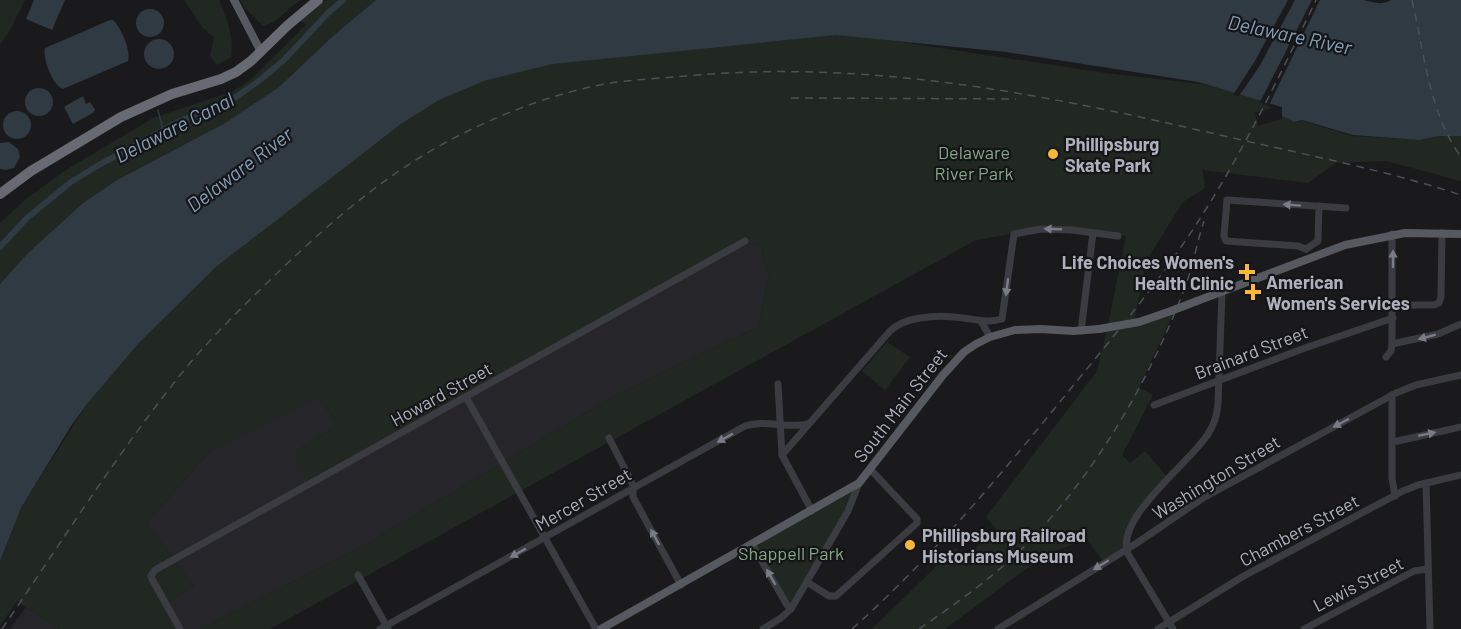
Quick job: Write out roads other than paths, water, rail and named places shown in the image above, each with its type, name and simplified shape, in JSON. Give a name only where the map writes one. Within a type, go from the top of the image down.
[{"type":"highway","points":[[0,194],[31,171],[121,117],[175,93],[229,76],[244,67],[318,0]]},
{"type":"main road","points":[[234,0],[261,52]]},
{"type":"main road","name":"South Main Street","points":[[601,629],[812,512],[859,483],[943,375],[964,352],[990,337],[1025,328],[1081,331],[1139,322],[1345,245],[1392,234],[1461,234]]},
{"type":"street","points":[[1310,258],[1306,249],[1298,246],[1226,241],[1224,236],[1227,200],[1346,208]]},
{"type":"street","points":[[1306,249],[1318,241],[1318,206]]},
{"type":"street","points":[[782,455],[898,324],[943,316],[1001,321],[1014,234],[1041,229],[1118,236]]},
{"type":"street","points":[[1081,331],[1094,233]]},
{"type":"street","points":[[1393,305],[1439,303],[1442,233]]},
{"type":"street","points":[[1386,357],[1391,351],[1392,344],[1392,234]]},
{"type":"street","name":"Howard Street","points":[[180,629],[152,579],[152,574],[162,566],[745,241]]},
{"type":"street","points":[[1171,626],[1126,549],[1126,541],[1138,512],[1202,442],[1217,412],[1222,292]]},
{"type":"street","name":"Brainard Street","points":[[1154,405],[1393,318]]},
{"type":"street","points":[[981,321],[990,337]]},
{"type":"street","points":[[1392,344],[1438,334],[1461,324]]},
{"type":"street","name":"Washington Street","points":[[998,629],[1203,498],[1392,395],[1416,385],[1461,375]]},
{"type":"street","points":[[778,384],[782,455],[812,512]]},
{"type":"street","points":[[1392,395],[1392,478],[1395,496]]},
{"type":"street","points":[[466,397],[596,629]]},
{"type":"street","name":"Mercer Street","points":[[385,628],[745,426],[808,424]]},
{"type":"street","points":[[1393,442],[1461,427]]},
{"type":"street","points":[[609,438],[633,488],[633,497],[681,585]]},
{"type":"street","points":[[807,582],[829,596],[836,596],[917,523],[917,519],[870,469]]},
{"type":"street","name":"Chambers Street","points":[[1158,629],[1171,626],[1242,577],[1418,484],[1461,476]]},
{"type":"street","points":[[763,629],[791,609],[848,511],[859,483]]},
{"type":"street","points":[[1426,483],[1430,629]]},
{"type":"street","points":[[752,544],[791,609]]},
{"type":"street","name":"Lewis Street","points":[[1304,629],[1414,572],[1427,569]]},
{"type":"street","points":[[358,575],[385,628]]},
{"type":"water","points":[[34,0],[65,0],[52,30],[26,19]]},
{"type":"water","name":"Delaware River","points":[[376,0],[1363,0],[1381,3],[1391,0],[1461,0],[1461,136],[1439,136],[1419,140],[1353,135],[1302,120],[1294,122],[1282,116],[1282,107],[1198,82],[1006,52],[836,35],[553,64],[484,81],[439,100],[401,124],[216,267],[139,343],[71,426],[21,508],[0,561],[0,284],[28,253],[83,203],[117,180],[225,123],[279,87],[334,35]]},
{"type":"water","points":[[150,9],[160,13],[164,23],[160,33],[150,37],[140,33],[136,23],[140,13]]},
{"type":"water","points":[[110,20],[116,23],[122,33],[127,45],[128,61],[63,89],[59,87],[49,71],[45,48]]},
{"type":"water","points":[[159,39],[169,44],[174,54],[169,64],[159,69],[149,64],[144,54],[149,44]]},
{"type":"water","points":[[39,88],[49,92],[53,102],[49,112],[39,116],[29,112],[25,102],[29,92]]},
{"type":"water","points":[[83,96],[86,104],[90,102],[95,110],[73,124],[64,107]]},
{"type":"water","points":[[17,111],[27,115],[31,125],[27,135],[17,139],[7,135],[3,125],[7,115]]},
{"type":"water","points":[[9,142],[18,149],[20,157],[14,168],[0,169],[0,143]]},
{"type":"waterway","name":"Delaware Canal","points":[[0,247],[27,218],[71,182],[178,122],[236,97],[260,80],[284,60],[343,0]]},
{"type":"waterway","points":[[158,110],[163,130]]},
{"type":"railway","points":[[852,629],[911,573],[966,513],[1046,419],[1159,278],[1191,232],[1236,158],[1316,0]]},
{"type":"railway","points":[[1412,0],[1435,102],[1450,140],[1461,157]]},
{"type":"railway","points":[[2,629],[116,461],[165,395],[208,342],[285,266],[359,201],[419,158],[489,121],[567,93],[627,81],[754,72],[822,72],[889,76],[955,84],[1087,106],[1371,170],[1461,195]]},
{"type":"railway","points":[[791,98],[1016,99]]},
{"type":"railway","points":[[919,629],[997,572],[1026,545],[1062,505],[1104,447],[1141,384],[1172,319],[1185,287],[1204,221]]},
{"type":"place","name":"Phillipsburg Skate Park","points":[[1053,154]]},
{"type":"place","name":"Life Choices Women's Health Clinic","points":[[1247,272]]},
{"type":"place","name":"American Women's Services","points":[[1253,292]]},
{"type":"place","name":"Phillipsburg Railroad Historians Museum","points":[[910,545]]},
{"type":"park label","name":"Delaware River Park","points":[[974,162]]},
{"type":"park label","name":"Shappell Park","points":[[791,553]]}]
